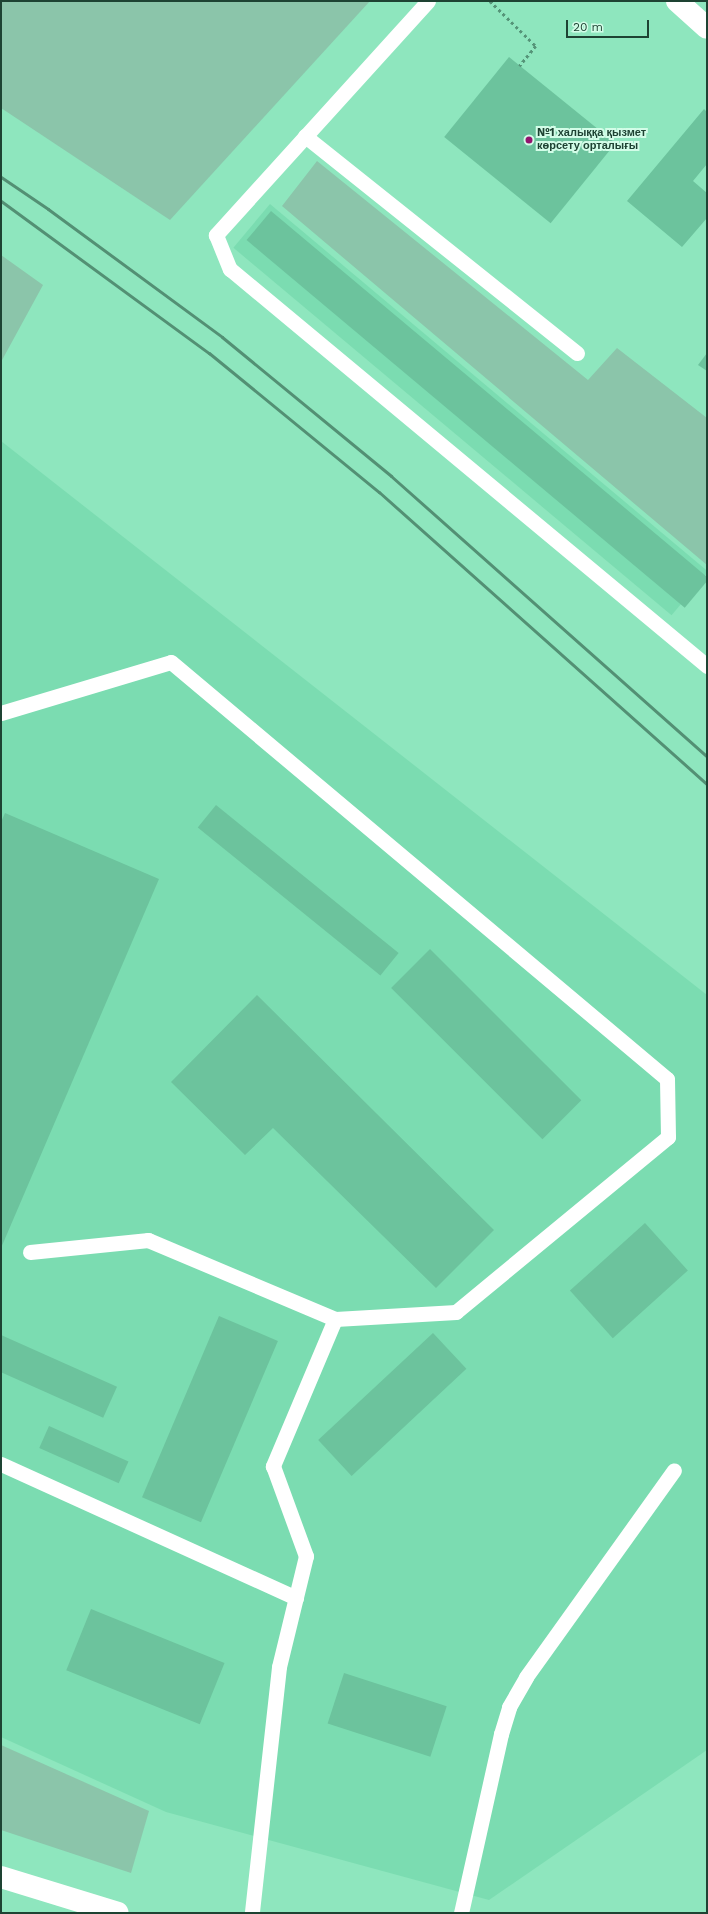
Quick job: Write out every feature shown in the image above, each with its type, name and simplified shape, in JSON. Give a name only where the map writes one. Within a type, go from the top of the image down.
[{"type":"main road","points":[[677,1],[707,28]]},
{"type":"main road","points":[[1,1877],[82,1908],[118,1913]]},
{"type":"lane","points":[[428,1],[216,234],[230,268],[707,666]]},
{"type":"lane","points":[[305,136],[577,353]]},
{"type":"lane","points":[[1,713],[171,662],[667,1079],[668,1137],[456,1312],[335,1319],[148,1240],[30,1252]]},
{"type":"lane","points":[[252,1913],[279,1667],[306,1556],[273,1466],[335,1319]]},
{"type":"lane","points":[[1,1464],[296,1598]]},
{"type":"lane","points":[[462,1913],[501,1734],[509,1707],[526,1677],[674,1470]]},
{"type":"path","points":[[490,1],[536,46],[520,66]]},
{"type":"shaded area","points":[[1,1],[370,1],[170,220],[1,108]]},
{"type":"shaded area","points":[[317,161],[588,380],[617,348],[707,418],[707,565],[282,206]]},
{"type":"shaded area","points":[[270,204],[707,571],[707,573],[672,615],[233,248]]},
{"type":"shaded area","points":[[1,255],[43,285],[1,362]]},
{"type":"shaded area","points":[[1,441],[707,995],[707,1750],[489,1900],[166,1812],[1,1737]]},
{"type":"shaded area","points":[[1,1745],[149,1811],[131,1873],[1,1830]]},
{"type":"building","name":"№1 халыққа қызмет көрсету орталығы","points":[[509,57],[615,143],[551,223],[444,137]]},
{"type":"building","points":[[704,109],[707,112],[707,164],[693,181],[707,193],[707,218],[682,247],[627,201]]},
{"type":"building","points":[[271,211],[707,577],[707,581],[685,608],[247,240]]},
{"type":"building","points":[[707,353],[707,371],[698,365]]},
{"type":"building","points":[[216,805],[399,953],[380,975],[198,828]]},
{"type":"building","points":[[5,813],[159,879],[1,1248],[1,822]]},
{"type":"building","points":[[430,949],[581,1100],[542,1139],[391,988]]},
{"type":"building","points":[[257,995],[494,1230],[436,1288],[273,1128],[245,1155],[171,1082]]},
{"type":"building","points":[[645,1223],[688,1271],[613,1338],[570,1291]]},
{"type":"building","points":[[219,1316],[278,1341],[201,1522],[142,1497]]},
{"type":"building","points":[[433,1333],[466,1369],[352,1476],[318,1440]]},
{"type":"building","points":[[1,1335],[117,1387],[103,1418],[1,1372]]},
{"type":"building","points":[[49,1426],[128,1461],[119,1483],[39,1448]]},
{"type":"building","points":[[91,1609],[225,1663],[200,1724],[66,1670]]},
{"type":"building","points":[[344,1673],[447,1706],[430,1757],[328,1723]]},
{"type":"railway","points":[[1,177],[48,209],[222,337],[391,476],[707,757]]},
{"type":"railway","points":[[1,201],[209,353],[379,492],[707,784]]},
{"type":"place","name":"№1 халыққа қызмет көрсету орталығы","points":[[529,140]]}]
